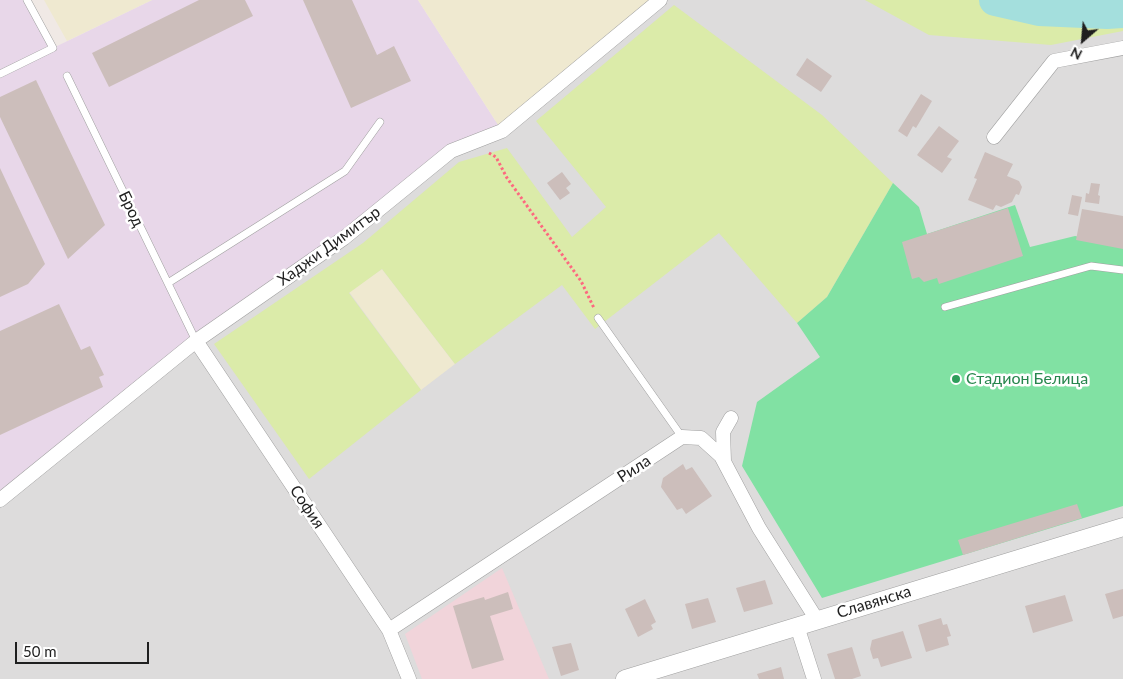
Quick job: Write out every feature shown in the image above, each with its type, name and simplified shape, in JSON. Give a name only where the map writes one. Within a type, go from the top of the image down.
[{"type":"street","name":"Хаджи Димитър","points":[[0,500],[196,341],[344,238],[452,151],[502,131],[660,0]]},
{"type":"street","points":[[994,137],[1054,61],[1123,48]]},
{"type":"street","name":"София","points":[[196,341],[389,630],[408,679]]},
{"type":"street","points":[[724,461],[723,432],[731,418]]},
{"type":"street","points":[[682,437],[700,438],[721,456],[759,528],[817,620]]},
{"type":"street","name":"Рила","points":[[389,630],[682,437]]},
{"type":"street","name":"Славянска","points":[[626,679],[1123,527]]},
{"type":"street","points":[[797,626],[814,679]]},
{"type":"lane","points":[[0,74],[53,48],[27,0]]},
{"type":"lane","name":"Брод","points":[[67,76],[196,341]]},
{"type":"lane","points":[[168,283],[346,171],[380,122]]},
{"type":"lane","points":[[945,307],[1092,266],[1123,270]]},
{"type":"lane","points":[[598,318],[682,437]]},
{"type":"path","points":[[474,142],[496,157],[508,178],[581,281],[598,318]]},
{"type":"shaded area","points":[[0,0],[27,0],[53,48],[152,0],[418,0],[502,131],[451,151],[196,341],[0,500]]},
{"type":"shaded area","points":[[44,0],[152,0],[67,41]]},
{"type":"shaded area","points":[[418,0],[660,0],[502,131]]},
{"type":"shaded area","points":[[660,0],[1123,0],[1123,679],[0,679],[0,500],[196,341]]},
{"type":"shaded area","points":[[382,269],[455,364],[421,390],[349,292]]},
{"type":"shaded area","points":[[502,568],[549,679],[422,679],[405,634]]},
{"type":"green space","points":[[865,0],[1123,0],[1123,31],[1051,45],[929,35]]},
{"type":"green space","points":[[674,5],[822,115],[893,183],[827,297],[797,323],[719,233],[595,329],[562,285],[455,364],[382,269],[349,293],[421,390],[309,479],[214,344],[363,243],[459,162],[507,148],[572,237],[606,207],[536,121]]},
{"type":"green space","name":"Стадион Белица","points":[[893,183],[919,207],[927,234],[1015,205],[1030,247],[1075,236],[1123,244],[1123,506],[822,598],[742,466],[757,402],[820,357],[797,323],[827,297]]},
{"type":"building","points":[[199,0],[245,0],[253,16],[109,87],[92,53]]},
{"type":"building","points":[[303,0],[352,0],[377,55],[394,46],[411,81],[351,108]]},
{"type":"building","points":[[807,58],[832,76],[821,92],[796,75]]},
{"type":"building","points":[[36,80],[105,225],[68,259],[0,117],[0,97]]},
{"type":"building","points":[[921,94],[932,101],[916,128],[913,126],[907,137],[898,131]]},
{"type":"building","points":[[939,126],[959,141],[947,157],[952,159],[942,173],[917,155]]},
{"type":"building","points":[[985,152],[1013,164],[1007,176],[1019,181],[1022,187],[1019,195],[1016,194],[1012,202],[1001,207],[996,205],[993,210],[968,200],[977,179],[974,178]]},
{"type":"building","points":[[0,168],[45,264],[28,284],[0,297]]},
{"type":"building","points":[[562,172],[571,184],[566,188],[570,193],[560,200],[547,183]]},
{"type":"building","points":[[1091,183],[1100,184],[1099,204],[1085,202],[1086,193],[1089,194]]},
{"type":"building","points":[[1072,195],[1082,197],[1078,216],[1068,214]]},
{"type":"building","points":[[1008,208],[1023,256],[939,284],[937,278],[924,282],[919,277],[912,279],[902,242]]},
{"type":"building","points":[[1082,209],[1123,216],[1123,249],[1076,240]]},
{"type":"building","points":[[59,304],[81,350],[90,346],[104,375],[99,377],[103,387],[0,435],[0,331]]},
{"type":"building","points":[[683,464],[686,470],[692,467],[712,496],[686,514],[682,508],[677,510],[661,487],[663,478]]},
{"type":"building","points":[[1077,504],[1082,518],[963,555],[958,540]]},
{"type":"building","points":[[765,580],[773,604],[744,612],[736,588]]},
{"type":"building","points":[[1123,589],[1123,616],[1113,619],[1105,594]]},
{"type":"building","points":[[508,592],[513,609],[490,616],[504,660],[472,669],[453,606],[484,597],[485,600]]},
{"type":"building","points":[[1065,595],[1073,621],[1033,633],[1025,606]]},
{"type":"building","points":[[708,598],[716,622],[692,629],[685,604]]},
{"type":"building","points":[[645,599],[656,622],[651,625],[653,629],[638,637],[625,609]]},
{"type":"building","points":[[941,618],[943,625],[947,624],[951,636],[947,637],[949,645],[926,652],[918,625]]},
{"type":"building","points":[[903,631],[912,658],[881,667],[878,658],[873,659],[870,649],[872,640]]},
{"type":"building","points":[[571,643],[579,670],[561,676],[552,647]]},
{"type":"building","points":[[852,647],[861,676],[852,679],[835,679],[827,654]]},
{"type":"building","points":[[781,667],[784,679],[759,679],[757,674]]},
{"type":"waterway","points":[[995,0],[1039,10],[1123,12]]},
{"type":"place","name":"Стадион Белица","points":[[956,379]]}]
